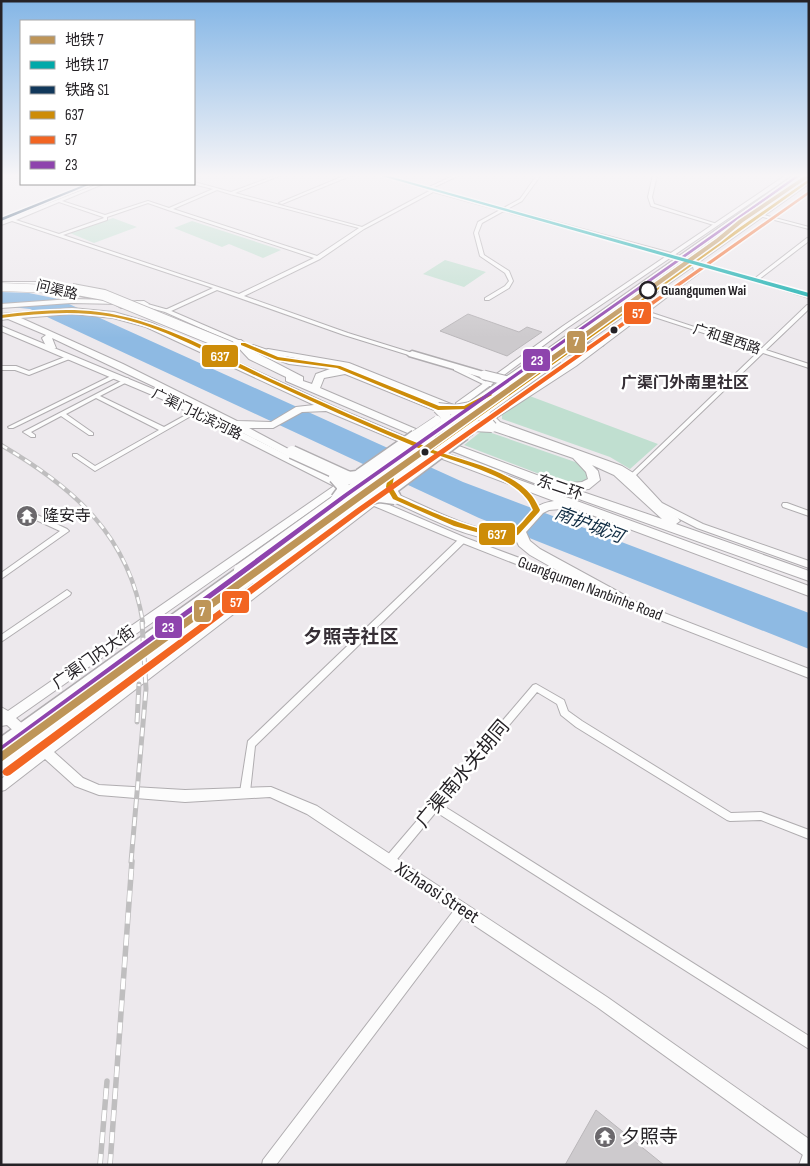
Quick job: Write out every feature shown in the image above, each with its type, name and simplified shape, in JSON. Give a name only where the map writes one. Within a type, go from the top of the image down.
[{"type":"highway","points":[[1,285],[67,288],[104,295],[252,352],[360,410]]},
{"type":"highway","points":[[100,304],[144,304]]},
{"type":"highway","name":"东二环","points":[[1,314],[48,306],[100,304],[133,312],[160,322],[360,410],[538,480],[809,576]]},
{"type":"highway","name":"东二环","points":[[1,314],[72,311],[114,315],[164,331],[332,410],[428,450],[809,591]]},
{"type":"highway","points":[[1,314],[48,339]]},
{"type":"highway","points":[[1,322],[15,325],[130,377],[157,386],[235,423],[338,481],[343,486],[343,491],[337,500]]},
{"type":"highway","points":[[252,352],[277,358],[338,367],[438,408],[454,410],[471,407]]},
{"type":"highway","points":[[316,387],[320,376],[326,373],[344,372],[357,374]]},
{"type":"highway","points":[[157,386],[167,398]]},
{"type":"highway","points":[[235,423],[257,426],[280,422],[300,409],[312,407],[332,410]]},
{"type":"highway","points":[[438,408],[445,415],[442,422]]},
{"type":"highway","points":[[459,429],[487,420],[584,463],[592,471],[594,480],[576,487],[538,480]]},
{"type":"highway","points":[[280,422],[273,434],[280,445],[292,452],[349,478],[373,475]]},
{"type":"highway","points":[[573,457],[599,463],[618,472],[664,516],[722,544]]},
{"type":"highway","points":[[391,476],[389,486],[394,494]]},
{"type":"highway","points":[[515,483],[534,504],[588,509]]},
{"type":"highway","points":[[356,501],[394,494],[485,534],[500,537],[519,531],[534,504]]},
{"type":"highway","points":[[519,531],[524,543],[535,552],[623,601]]},
{"type":"main road","points":[[578,229],[671,255]]},
{"type":"main road","points":[[246,573],[337,500],[442,422],[471,407],[721,229]]},
{"type":"main road","points":[[1,745],[25,733],[246,573],[356,501],[459,429],[487,420],[560,357],[740,229]]},
{"type":"main road","points":[[647,310],[650,294]]},
{"type":"main road","points":[[560,357],[600,343]]},
{"type":"main road","points":[[412,354],[508,381]]},
{"type":"main road","points":[[1,764],[25,733]]},
{"type":"street","points":[[41,229],[217,288],[346,334],[412,354],[472,375],[489,385]]},
{"type":"street","points":[[60,236],[78,229]]},
{"type":"street","points":[[231,229],[318,258]]},
{"type":"street","points":[[240,296],[318,258],[359,229]]},
{"type":"street","points":[[477,229],[476,233],[482,256],[507,272],[511,281],[507,287],[487,299]]},
{"type":"street","name":"广渠门内大街","points":[[3,718],[338,481],[359,474],[442,422],[453,410],[565,327],[709,229]]},
{"type":"street","points":[[755,280],[809,239]]},
{"type":"street","points":[[671,255],[809,297]]},
{"type":"street","points":[[1,786],[372,502],[394,494],[471,431],[551,379],[647,310],[697,272],[695,262]]},
{"type":"street","name":"问渠路","points":[[1,285],[38,283],[76,295],[112,302]]},
{"type":"street","points":[[167,311],[217,288]]},
{"type":"street","points":[[790,291],[809,290]]},
{"type":"street","points":[[1,306],[52,301],[144,304],[167,311],[234,344]]},
{"type":"street","points":[[632,476],[809,306]]},
{"type":"street","name":"广和里西路","points":[[647,310],[809,366]]},
{"type":"street","name":"广渠门北滨河路","points":[[1,328],[48,339],[70,357],[115,376],[130,377],[167,398],[338,481],[372,502]]},
{"type":"street","points":[[252,352],[346,365],[453,410],[475,406],[483,410],[487,420]]},
{"type":"street","points":[[2,368],[16,368],[29,373],[70,357]]},
{"type":"street","points":[[11,427],[115,376]]},
{"type":"street","points":[[33,436],[26,432],[130,377]]},
{"type":"street","points":[[96,396],[162,429]]},
{"type":"street","points":[[453,410],[454,415],[467,421],[487,420],[604,461],[632,476],[659,505],[700,526],[809,565]]},
{"type":"street","points":[[74,455],[95,469],[162,429],[195,412]]},
{"type":"street","points":[[62,414],[91,434]]},
{"type":"street","name":"Guangqumen Nanbinhe Road","points":[[372,502],[463,540],[809,674]]},
{"type":"street","points":[[785,505],[809,514]]},
{"type":"street","points":[[1,577],[65,531],[26,512]]},
{"type":"street","points":[[245,792],[251,744],[463,540]]},
{"type":"street","points":[[1,639],[67,593]]},
{"type":"street","name":"广渠南水关胡同","points":[[389,861],[536,687],[561,702],[564,713],[579,724],[730,817],[761,816],[809,835]]},
{"type":"street","name":"Xizhaosi Street","points":[[3,718],[25,733],[79,782],[99,790],[185,796],[271,792],[312,810],[602,1002],[809,1151]]},
{"type":"street","points":[[435,806],[809,1043]]},
{"type":"street","points":[[268,1165],[462,909]]},
{"type":"street","points":[[805,1165],[809,1151]]},
{"type":"green space","points":[[80,229],[131,229],[94,243],[70,233]]},
{"type":"green space","points":[[178,229],[218,229],[281,250],[263,258],[229,244],[222,247]]},
{"type":"green space","points":[[445,260],[486,272],[464,287],[423,274]]},
{"type":"green space","points":[[527,395],[658,444],[630,469],[610,457],[502,419],[502,413]]},
{"type":"green space","points":[[483,430],[581,464],[590,472],[589,479],[583,483],[563,483],[464,445]]},
{"type":"water","points":[[1,292],[29,293],[58,299],[463,482],[809,613],[809,649],[479,518],[30,309],[1,306]]},
{"type":"building","points":[[468,314],[519,332],[527,327],[542,332],[507,356],[440,331]]},
{"type":"building","name":"夕照寺","points":[[596,1110],[664,1165],[565,1165]]},
{"type":"railway","points":[[1,445],[52,479],[94,517],[111,539],[125,564],[136,592],[143,623]]},
{"type":"railway","points":[[131,862],[146,689],[142,622]]},
{"type":"railway","points":[[137,722],[139,684]]},
{"type":"railway","points":[[110,1165],[132,861]]},
{"type":"railway","points":[[100,1165],[107,1081]]},
{"type":"metro line","name":"17","points":[[575,229],[809,295]]},
{"type":"metro line","name":"7","points":[[1,758],[731,229]]},
{"type":"transit line","name":"23","points":[[1,751],[346,495],[722,229]]},
{"type":"transit line","name":"637","points":[[428,450],[739,229]]},
{"type":"transit line","name":"57","points":[[7,772],[358,511],[756,229]]},
{"type":"transit line","name":"637","points":[[1,317],[30,313],[72,311],[115,316],[150,325],[183,338],[315,401],[428,450]]},
{"type":"transit line","name":"637","points":[[243,344],[277,358],[338,367],[438,408],[465,408],[489,395]]},
{"type":"transit line","name":"637","points":[[428,450],[506,479],[519,487],[530,498],[537,510],[516,533],[505,535],[491,534],[456,524],[395,498],[389,487],[391,476],[428,450]]},
{"type":"place","name":"Guangqumen Wai","points":[[648,290]]},
{"type":"place","name":"隆安寺","points":[[27,516]]},
{"type":"place","name":"夕照寺","points":[[605,1137]]},
{"type":"district","name":"广渠门外南里社区","points":[[685,383]]},
{"type":"district","name":"夕照寺社区","points":[[351,637]]},
{"type":"water label","name":"南护城河","points":[[589,525]]}]
